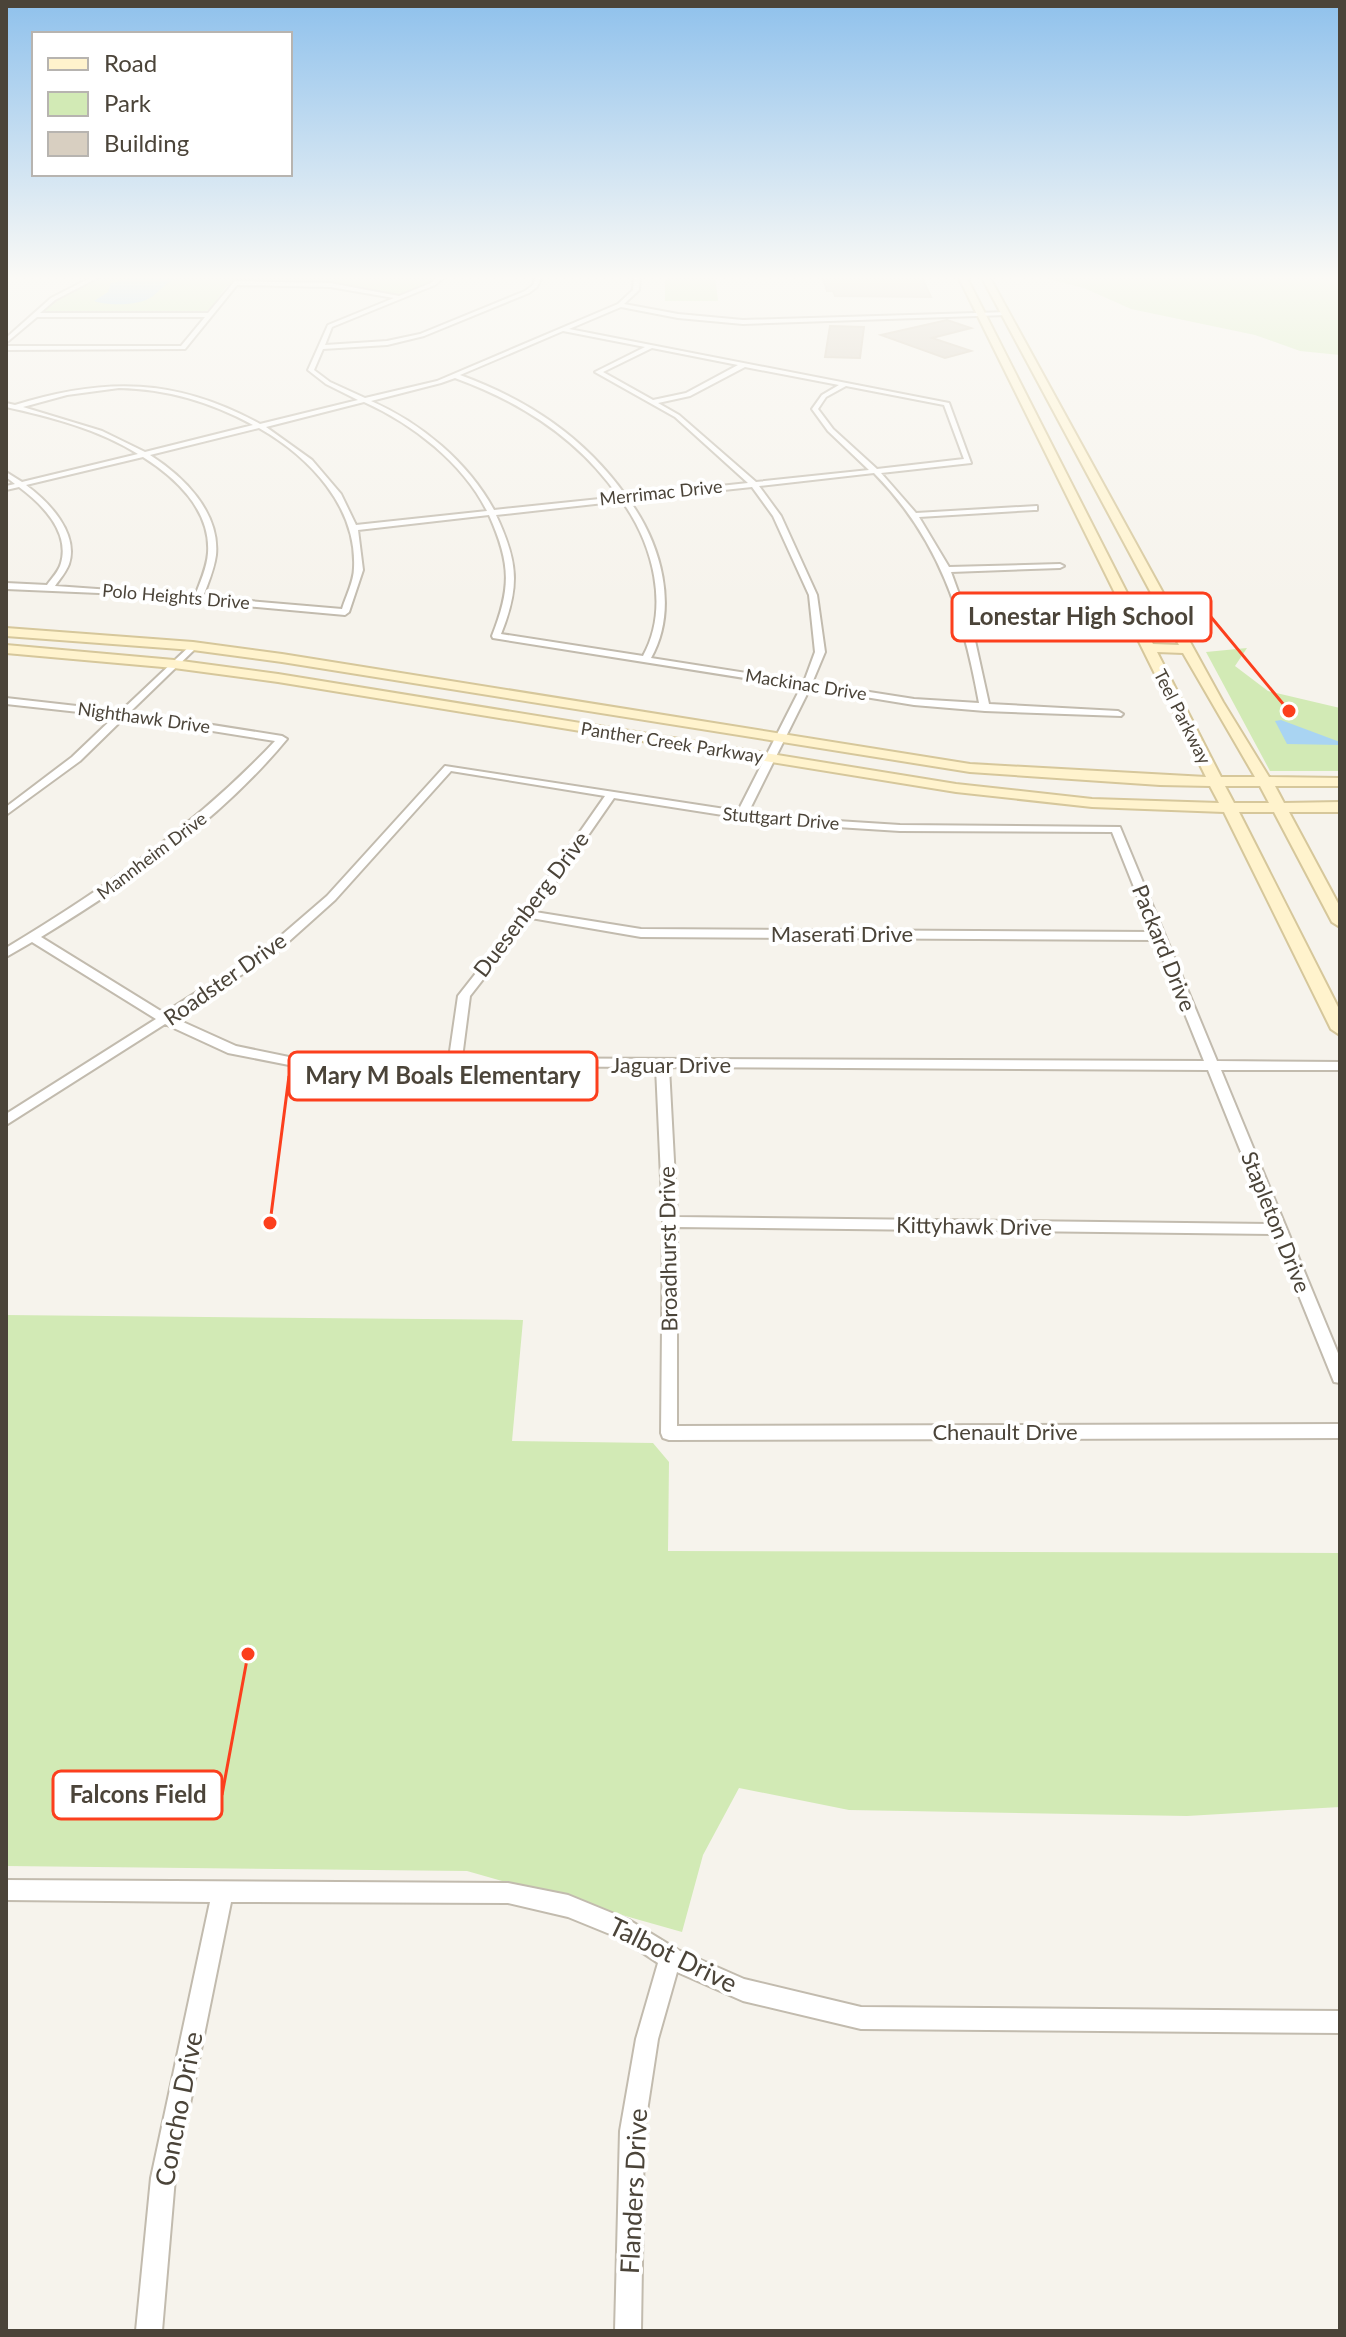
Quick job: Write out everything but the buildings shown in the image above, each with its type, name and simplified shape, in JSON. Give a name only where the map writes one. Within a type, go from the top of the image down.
[{"type":"main road","name":"Teel Parkway","points":[[1018,385],[1114,544],[1188,649],[1265,782],[1340,922]]},
{"type":"main road","name":"Teel Parkway","points":[[1045,385],[1114,544],[1147,648],[1340,1029]]},
{"type":"main road","points":[[1020,389],[1047,389]]},
{"type":"main road","name":"Panther Creek Parkway","points":[[6,632],[193,646],[779,739],[1031,774],[1215,782],[1340,782]]},
{"type":"main road","points":[[1147,648],[1188,649]]},
{"type":"main road","name":"Panther Creek Parkway","points":[[6,649],[174,664],[956,788],[1077,802],[1228,808],[1340,807]]},
{"type":"street","points":[[332,385],[364,400],[442,448],[470,475],[493,512]]},
{"type":"street","points":[[6,488],[421,385]]},
{"type":"street","points":[[485,385],[543,418],[589,454],[625,497],[653,552],[663,598],[659,638],[645,661]]},
{"type":"street","points":[[624,385],[655,401],[700,435],[753,483],[777,516],[813,595],[820,652],[807,685],[741,816]]},
{"type":"street","points":[[655,401],[688,395],[706,385]]},
{"type":"street","points":[[843,385],[824,396],[815,409],[823,424],[876,470],[917,515],[947,570],[972,633],[985,708]]},
{"type":"street","name":"Merrimac Drive","points":[[353,528],[968,461],[947,404],[850,385]]},
{"type":"street","points":[[16,407],[84,389],[154,388],[215,405],[259,426],[319,469],[339,493],[353,528]]},
{"type":"street","points":[[6,405],[90,427],[146,453],[174,476],[204,516],[212,544],[209,572],[198,598]]},
{"type":"street","points":[[6,474],[55,514],[66,562],[50,587]]},
{"type":"street","points":[[917,515],[1034,508]]},
{"type":"street","name":"Mackinac Drive","points":[[493,512],[509,566],[509,599],[496,636],[914,702],[1118,714]]},
{"type":"street","name":"Polo Heights Drive","points":[[6,586],[198,598],[345,612],[358,588],[353,528]]},
{"type":"street","points":[[947,570],[1060,566]]},
{"type":"street","points":[[972,633],[1091,634]]},
{"type":"street","points":[[6,812],[76,759],[193,646]]},
{"type":"street","name":"Nighthawk Drive","points":[[6,701],[125,714],[282,739]]},
{"type":"street","name":"Mannheim Drive","points":[[6,953],[97,899],[183,837],[254,771],[282,739]]},
{"type":"street","name":"Stuttgart Drive","points":[[449,768],[741,816],[900,828],[1116,829]]},
{"type":"street","name":"Roadster Drive","points":[[6,1120],[167,1020],[273,949],[331,898],[449,768]]},
{"type":"street","name":"Duesenberg Drive","points":[[455,1063],[464,996],[528,914],[610,796]]},
{"type":"street","name":"Packard Drive","points":[[1116,829],[1213,1068]]},
{"type":"street","name":"Maserati Drive","points":[[528,914],[641,933],[1159,936]]},
{"type":"street","name":"Jaguar Drive","points":[[32,937],[167,1020],[233,1050],[289,1061],[1213,1068],[1340,1066]]},
{"type":"street","name":"Broadhurst Drive","points":[[662,1065],[670,1222],[669,1433]]},
{"type":"street","name":"Stapleton Drive","points":[[1213,1068],[1340,1377]]},
{"type":"street","name":"Kittyhawk Drive","points":[[670,1222],[1279,1229]]},
{"type":"street","name":"Chenault Drive","points":[[669,1433],[1340,1431]]},
{"type":"street","name":"Talbot Drive","points":[[6,1890],[508,1893],[568,1906],[629,1931],[670,1958],[743,1990],[861,2018],[1340,2022]]},
{"type":"street","name":"Concho Drive","points":[[149,2331],[163,2178],[223,1890]]},
{"type":"street","name":"Flanders Drive","points":[[628,2331],[632,2131],[647,2039],[670,1958]]},
{"type":"green space","points":[[1247,648],[1235,666],[1268,691],[1340,708],[1340,771],[1270,771],[1206,652]]},
{"type":"green space","points":[[6,1315],[523,1320],[512,1441],[653,1443],[669,1462],[668,1551],[1340,1553],[1340,1807],[1187,1816],[849,1810],[739,1788],[703,1855],[682,1932],[467,1871],[6,1866]]},
{"type":"water","points":[[1281,720],[1340,742],[1340,745],[1287,744],[1275,721]]},
{"type":"place","name":"Lonestar High School","points":[[1289,711]]},
{"type":"place","name":"Mary M Boals Elementary","points":[[270,1223]]},
{"type":"place","name":"Falcons Field","points":[[248,1654]]}]
